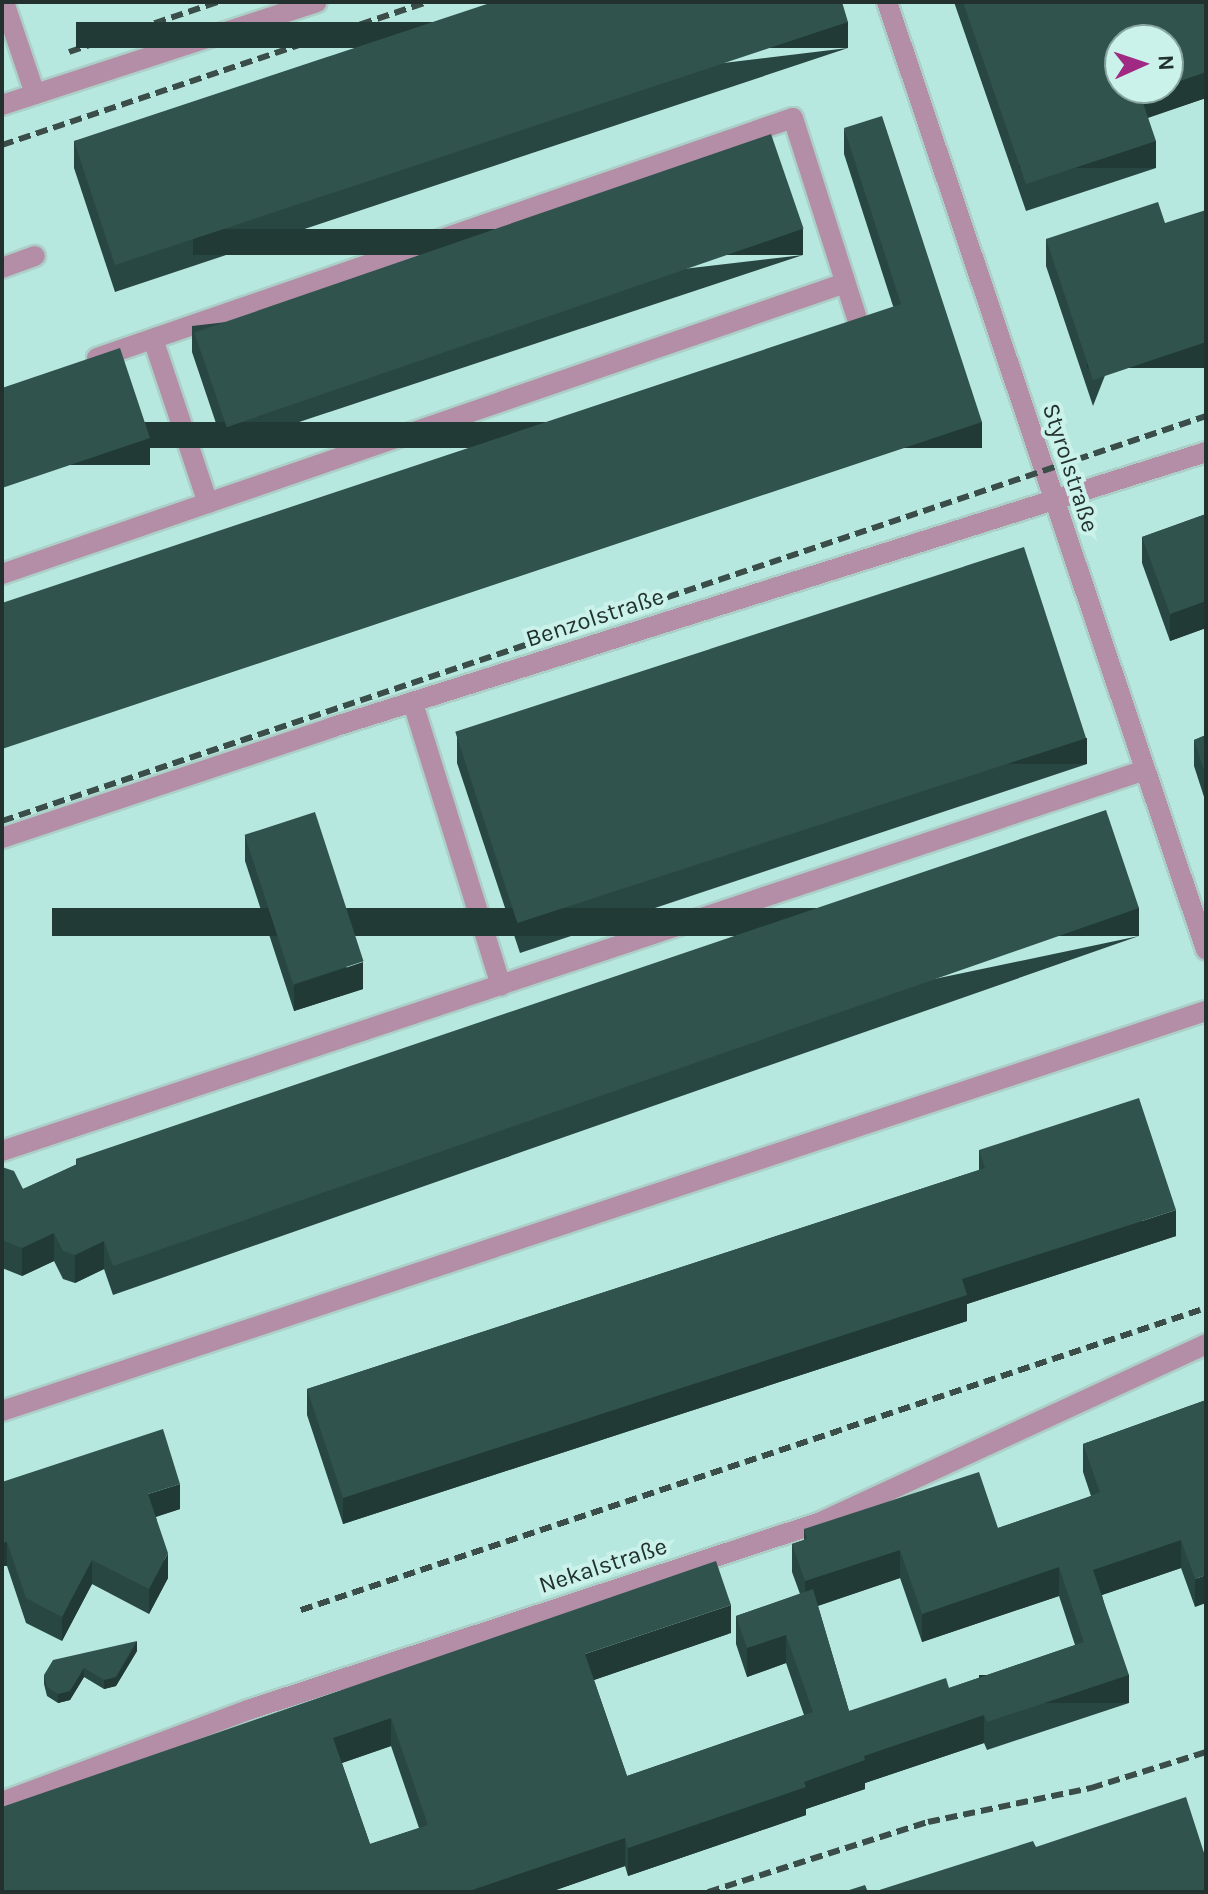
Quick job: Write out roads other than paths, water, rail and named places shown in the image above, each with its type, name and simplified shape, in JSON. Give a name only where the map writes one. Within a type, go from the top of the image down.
[{"type":"street","points":[[4,2],[35,94]]},
{"type":"street","points":[[2,105],[317,2]]},
{"type":"street","name":"Styrolstraße","points":[[887,2],[1206,950]]},
{"type":"street","points":[[78,364],[793,118],[857,318]]},
{"type":"street","points":[[2,268],[35,256]]},
{"type":"street","points":[[2,574],[845,283]]},
{"type":"street","points":[[153,339],[208,503]]},
{"type":"street","name":"Benzolstraße","points":[[2,838],[413,703],[1206,452]]},
{"type":"street","points":[[413,703],[501,986]]},
{"type":"street","points":[[2,1151],[1145,770]]},
{"type":"street","points":[[2,1411],[1206,1011]]},
{"type":"street","name":"Nekalstraße","points":[[2,1802],[248,1710],[821,1522],[1206,1344]]},
{"type":"railway","points":[[69,52],[218,2]]},
{"type":"railway","points":[[2,145],[428,2]]},
{"type":"railway","points":[[2,821],[1206,416]]},
{"type":"railway","points":[[301,1610],[1206,1308]]},
{"type":"railway","points":[[708,1892],[928,1822],[1091,1788],[1206,1752]]}]
